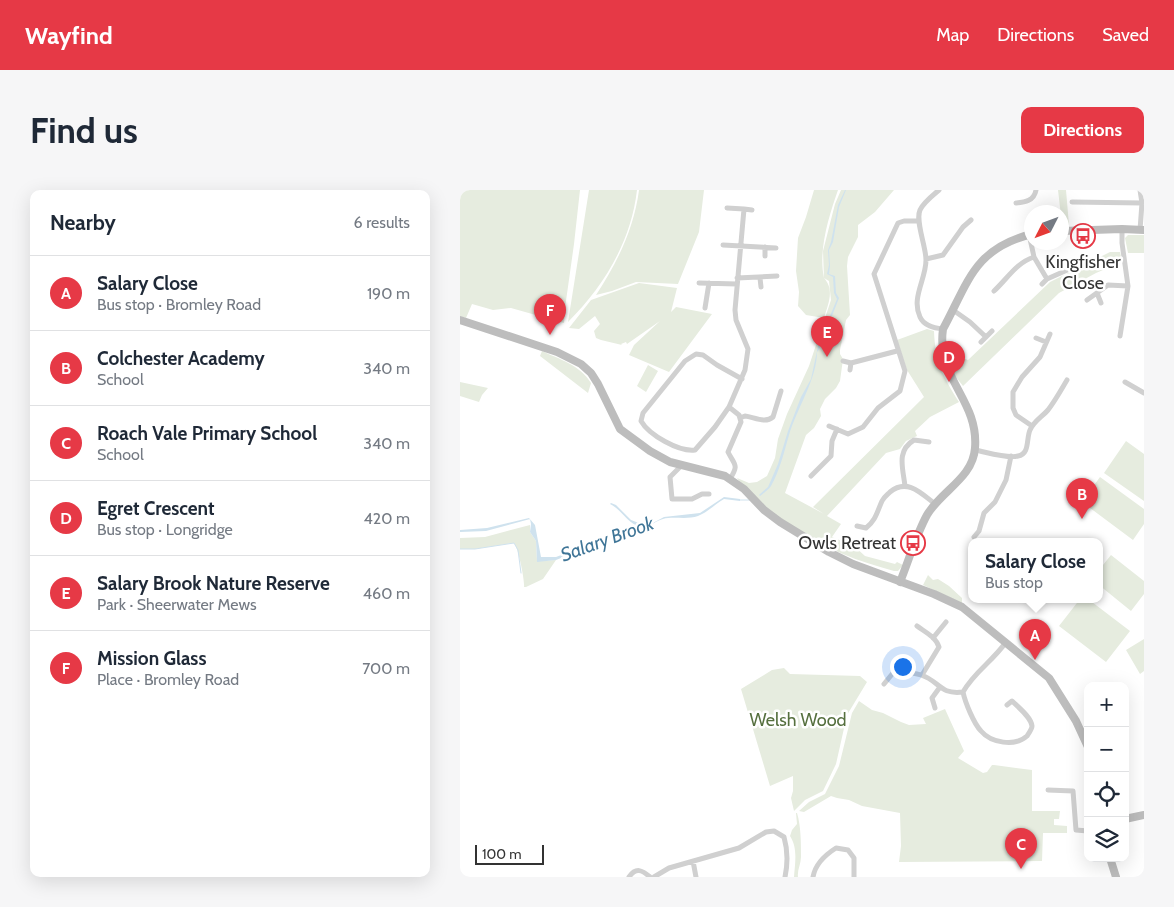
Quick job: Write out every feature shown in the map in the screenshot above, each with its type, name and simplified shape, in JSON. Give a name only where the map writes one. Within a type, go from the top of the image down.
[{"type":"street","points":[[937,190],[920,210],[918,221],[925,244],[926,266],[917,302],[919,316],[923,322],[933,328],[943,329]]},
{"type":"street","points":[[1016,203],[1029,201],[1034,196],[1036,190]]},
{"type":"street","points":[[1069,231],[1142,230],[1140,190]]},
{"type":"street","points":[[1072,202],[1142,203]]},
{"type":"street","points":[[727,208],[752,210]]},
{"type":"street","points":[[742,379],[703,355],[696,354],[685,362],[643,413],[641,421],[654,435],[686,450],[695,450],[729,407],[742,379],[745,370],[748,349],[736,320],[735,310],[744,209]]},
{"type":"street","points":[[926,259],[943,255],[963,227],[971,220]]},
{"type":"street","points":[[829,426],[848,434],[863,427],[878,408],[900,391],[905,371],[897,351],[874,274],[898,223],[918,221]]},
{"type":"street","points":[[1120,336],[1128,286],[1122,229]]},
{"type":"street","points":[[900,582],[925,520],[935,504],[960,481],[969,466],[975,450],[975,426],[944,361],[941,340],[943,329],[976,267],[1010,240],[1024,236]]},
{"type":"street","points":[[723,245],[776,248]]},
{"type":"street","points":[[765,256],[766,247]]},
{"type":"street","points":[[1033,250],[1034,257],[1047,278]]},
{"type":"street","points":[[994,291],[1018,265],[1034,257]]},
{"type":"street","points":[[1042,284],[1047,278],[1074,267]]},
{"type":"street","points":[[737,278],[777,276]]},
{"type":"street","points":[[760,278],[761,287]]},
{"type":"street","points":[[699,283],[737,284]]},
{"type":"street","points":[[705,308],[709,283]]},
{"type":"street","points":[[1087,300],[1108,286],[1128,286]]},
{"type":"street","points":[[1097,293],[1101,303]]},
{"type":"street","points":[[953,310],[986,337]]},
{"type":"street","points":[[460,320],[557,352],[581,364],[595,379],[617,424],[624,433],[659,456],[681,466],[711,472],[730,479],[744,489],[769,514],[798,534],[853,564],[955,604],[1006,642],[1054,683],[1084,738]]},
{"type":"street","points":[[981,342],[992,332]]},
{"type":"street","points":[[1032,426],[1016,415],[1013,408],[1013,392],[1022,377],[1040,357],[1050,334]]},
{"type":"street","points":[[1036,338],[1046,342]]},
{"type":"street","points":[[843,361],[851,363],[897,351]]},
{"type":"street","points":[[850,370],[851,363]]},
{"type":"street","points":[[975,450],[1019,456],[1025,451],[1032,426],[1048,411],[1067,380]]},
{"type":"street","points":[[1125,382],[1144,393]]},
{"type":"street","points":[[740,418],[745,416],[765,421],[770,420],[773,417],[781,391]]},
{"type":"street","points":[[729,407],[740,418],[740,427],[728,452],[736,464],[730,479]]},
{"type":"street","points":[[810,476],[831,456],[832,441],[837,429]]},
{"type":"street","points":[[905,486],[902,452],[905,446],[914,440],[929,442]]},
{"type":"street","points":[[974,537],[980,531],[984,513],[995,502],[1006,480],[1011,456]]},
{"type":"street","points":[[681,466],[670,477],[672,499],[692,499],[702,494],[709,494]]},
{"type":"street","points":[[857,526],[866,528],[874,522],[883,499],[893,490],[905,486],[919,491],[935,504]]},
{"type":"street","points":[[866,528],[867,534]]},
{"type":"street","points":[[933,638],[946,622]]},
{"type":"street","points":[[917,626],[933,638],[939,647],[922,675]]},
{"type":"street","points":[[884,684],[893,674],[906,672],[922,675],[946,692],[963,692],[979,669],[992,660],[1006,642]]},
{"type":"street","points":[[934,708],[932,698],[940,687]]},
{"type":"street","points":[[963,692],[980,731],[991,739],[1014,743],[1020,741],[1030,731],[1032,726],[1012,701]]},
{"type":"street","points":[[1007,705],[1017,696]]},
{"type":"street","points":[[1048,790],[1073,791],[1076,830],[1084,831]]},
{"type":"street","points":[[1129,818],[1144,814]]},
{"type":"street","points":[[629,877],[638,870],[652,877],[669,868],[739,848],[766,832],[774,831],[784,837],[787,850],[786,877]]},
{"type":"street","points":[[813,877],[815,868],[836,848],[848,850],[854,858],[854,877]]},
{"type":"street","points":[[693,862],[696,877]]},
{"type":"street","points":[[1111,862],[1116,877]]},
{"type":"green space","points":[[460,190],[580,190],[564,323],[511,308],[493,310],[472,304],[466,318],[460,316]]},
{"type":"green space","points":[[589,190],[637,190],[629,228],[614,262],[593,294],[568,322]]},
{"type":"green space","points":[[639,190],[704,190],[699,232],[678,284],[636,282],[596,295],[611,271],[629,232]]},
{"type":"green space","points":[[814,190],[838,190],[823,245],[824,278],[830,292],[824,318],[806,315],[798,306],[799,292],[796,271],[798,238]]},
{"type":"green space","points":[[841,190],[894,190],[875,212],[858,225],[858,237],[848,257],[850,315],[846,320],[840,350],[843,359],[840,381],[825,399],[820,409],[821,416],[814,428],[806,435],[785,493],[824,514],[813,507],[924,397],[907,370],[897,340],[927,329],[934,331],[938,360],[948,385],[959,402],[930,417],[915,431],[917,436],[906,441],[900,449],[886,453],[827,516],[841,524],[832,537],[854,546],[865,556],[895,564],[897,562],[903,565],[898,571],[855,559],[816,540],[770,511],[745,489],[737,478],[749,483],[757,482],[767,476],[775,458],[778,439],[809,366],[831,300],[829,281],[824,278],[823,251],[835,204]]},
{"type":"green space","points":[[1058,190],[1066,190],[1067,205],[1060,205]]},
{"type":"green space","points":[[1128,235],[1144,235],[1144,253],[1128,253],[1125,238]]},
{"type":"green space","points":[[1110,252],[1120,252],[1122,262],[1096,273],[1059,293],[963,386],[952,372],[945,351],[968,360],[1050,282]]},
{"type":"green space","points":[[639,283],[677,288],[671,312],[676,307],[712,314],[669,372],[629,355],[634,345],[660,321],[627,344],[626,342],[622,345],[596,338],[594,331],[600,324],[595,316],[579,329],[569,328],[591,300]]},
{"type":"green space","points":[[542,351],[569,363],[581,372],[591,383],[588,393],[540,356]]},
{"type":"green space","points":[[648,365],[658,371],[646,392],[637,386]]},
{"type":"green space","points":[[460,382],[488,388],[479,402],[460,396]]},
{"type":"green space","points":[[1126,441],[1144,454],[1144,501],[1104,473]]},
{"type":"green space","points":[[1100,477],[1144,509],[1144,524],[1133,540],[1082,502]]},
{"type":"green space","points":[[530,525],[530,532],[536,541],[537,561],[556,560],[543,579],[526,587],[524,587],[521,564],[514,543],[475,549],[460,549],[460,538],[485,537]]},
{"type":"green space","points":[[1111,555],[1144,581],[1144,594],[1131,611],[1103,588],[1103,565]]},
{"type":"green space","points":[[928,575],[933,580],[938,579],[949,586],[962,598],[962,603],[923,585]]},
{"type":"green space","points":[[1077,603],[1093,603],[1130,631],[1106,662],[1059,626]]},
{"type":"green space","points":[[1144,639],[1144,671],[1140,674],[1126,650]]},
{"type":"green space","name":"Welsh Wood","points":[[784,668],[790,674],[860,676],[867,682],[847,715],[836,764],[823,791],[805,800],[794,811],[791,798],[793,776],[770,786],[741,689],[772,670]]},
{"type":"green space","points":[[859,701],[872,710],[909,725],[926,724],[923,718],[945,709],[964,751],[958,758],[983,773],[987,772],[992,765],[1032,770],[1032,811],[1060,811],[1059,819],[1054,819],[1054,825],[1067,826],[1067,833],[1043,833],[1042,861],[899,862],[901,846],[900,813],[862,806],[849,800],[831,796],[804,812],[799,811],[809,802],[825,794],[839,766],[852,713]]},
{"type":"green space","points":[[796,813],[800,829],[801,857],[798,877],[794,877],[795,851],[790,836],[797,824]]},
{"type":"water","points":[[845,190],[839,207],[833,242],[829,250],[830,266],[829,274],[835,276],[836,293],[839,298],[832,316],[830,316],[837,299],[834,293],[833,277],[827,274],[829,265],[828,250],[838,205]]},
{"type":"water","points":[[829,318],[831,319],[817,352],[814,373],[792,425],[777,474],[771,486],[760,496],[768,487],[801,397],[811,379],[819,342]]},
{"type":"water","points":[[724,497],[740,499],[740,501],[724,499],[698,516],[663,519],[637,532],[628,531],[640,527],[632,523],[610,504],[616,505],[631,520],[644,525],[651,524],[664,517],[700,513]]},
{"type":"water","points":[[529,518],[486,531],[460,532],[460,530],[487,528]]},
{"type":"water","points":[[530,519],[535,525],[541,557],[556,557],[609,537],[609,539],[556,560],[537,562],[536,541],[530,532]]},
{"type":"waterway","name":"Salary Brook","points":[[740,500],[751,500]]},
{"type":"waterway","points":[[460,549],[475,549],[514,543],[518,550],[521,573]]},
{"type":"place","name":"Kingfisher Close","points":[[1083,236]]},
{"type":"place","name":"Mission Glass","points":[[550,335]]},
{"type":"place","name":"Salary Brook Nature Reserve","points":[[827,357]]},
{"type":"place","name":"Egret Crescent","points":[[949,382]]},
{"type":"place","name":"Colchester Academy","points":[[1082,519]]},
{"type":"place","name":"Owls Retreat","points":[[913,543]]},
{"type":"place","name":"Salary Close","points":[[1035,660]]},
{"type":"place","name":"Roach Vale Primary School","points":[[1021,869]]}]
